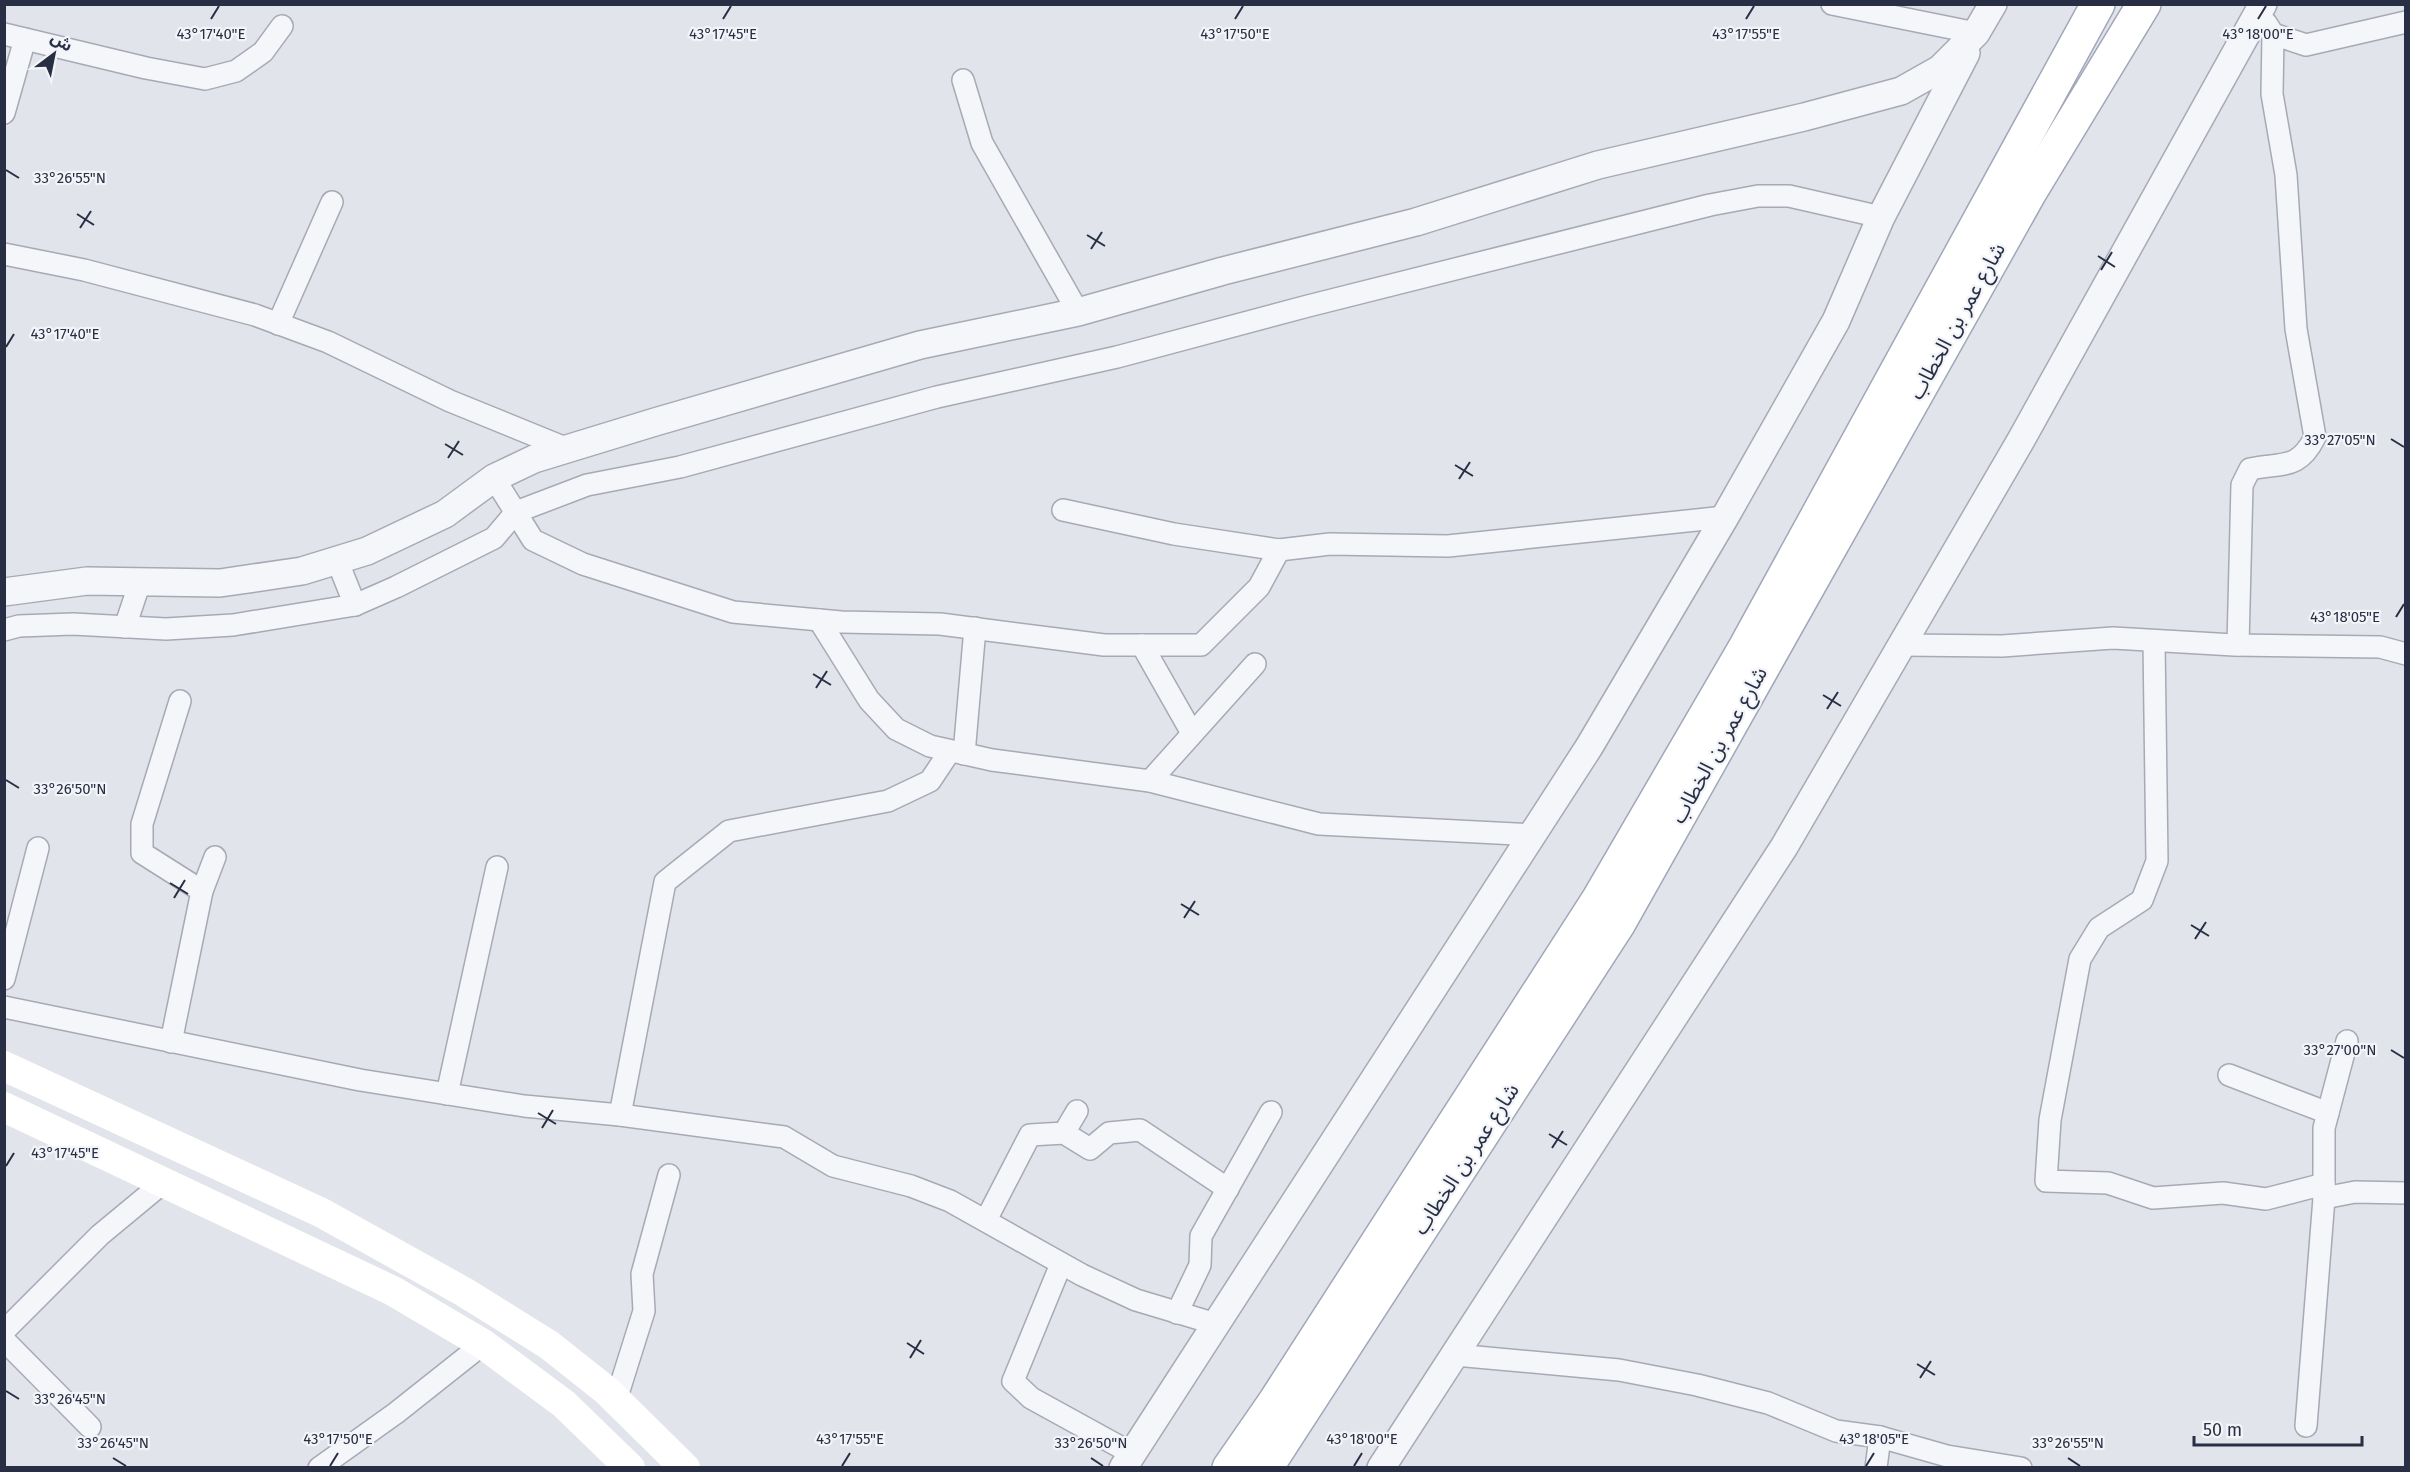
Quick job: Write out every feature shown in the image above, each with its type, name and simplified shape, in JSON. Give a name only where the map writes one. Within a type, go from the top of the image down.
[{"type":"main road","name":"شارع عمر بن الخطاب","points":[[1229,1467],[1274,1404],[1598,900],[1746,645],[2098,4]]},
{"type":"main road","name":"شارع عمر بن الخطاب","points":[[1266,1467],[1619,923],[2030,192],[2144,4]]},
{"type":"main road","points":[[4,1066],[322,1213],[464,1292],[549,1345],[616,1400],[686,1467]]},
{"type":"main road","points":[[4,1107],[393,1291],[483,1344],[564,1404],[630,1467]]},
{"type":"street","points":[[1832,4],[1976,33]]},
{"type":"street","points":[[1061,1264],[1013,1381],[1031,1398],[1127,1460],[1590,747],[1725,517],[1836,321],[1881,216],[1993,4]]},
{"type":"street","points":[[2238,645],[2242,485],[2250,470],[2269,465],[2293,464],[2308,451],[2315,437],[2296,329],[2286,175],[2272,94],[2273,34],[2261,8]]},
{"type":"street","points":[[1381,1467],[1784,847],[2021,440],[2261,8]]},
{"type":"street","points":[[2273,34],[2306,45],[2406,22]]},
{"type":"street","points":[[4,113],[15,37],[146,68],[206,79],[236,71],[263,52],[282,26]]},
{"type":"street","points":[[4,592],[87,581],[220,583],[302,571],[367,551],[445,514],[494,478],[534,459],[568,448],[920,345],[1078,312],[1223,271],[1416,222],[1598,165],[1804,117],[1901,91],[1940,69],[1976,33]]},
{"type":"street","points":[[963,80],[982,143],[1078,312]]},
{"type":"street","points":[[4,630],[19,626],[51,625],[166,629],[233,625],[355,605],[494,538],[516,512],[587,485],[680,467],[937,397],[1117,357],[1308,306],[1710,205],[1758,196],[1789,196],[1881,216]]},
{"type":"street","points":[[279,324],[332,202]]},
{"type":"street","points":[[4,254],[84,270],[255,315],[328,342],[450,401],[568,448]]},
{"type":"street","points":[[494,478],[533,540],[583,564],[733,612],[819,620],[940,624],[1104,645],[1201,645],[1259,587],[1279,550]]},
{"type":"street","points":[[1063,510],[1174,534],[1279,550],[1329,544],[1448,546],[1725,517]]},
{"type":"street","points":[[337,560],[355,605]]},
{"type":"street","points":[[124,627],[140,582]]},
{"type":"street","points":[[819,620],[869,700],[896,729],[930,746],[993,760],[1150,782],[1319,824],[1534,835]]},
{"type":"street","points":[[620,1115],[665,882],[729,831],[888,801],[930,781],[957,752],[975,628]]},
{"type":"street","points":[[1901,645],[2002,646],[2113,638],[2238,645],[2380,647],[2406,654]]},
{"type":"street","points":[[2154,641],[2157,861],[2142,900],[2099,928],[2080,958],[2050,1120],[2046,1181],[2108,1183],[2153,1198],[2223,1193],[2266,1199],[2324,1191],[2406,1193]]},
{"type":"street","points":[[1142,645],[1192,734]]},
{"type":"street","points":[[1150,782],[1255,664]]},
{"type":"street","points":[[180,701],[142,824],[142,853],[202,891]]},
{"type":"street","points":[[4,979],[38,848]]},
{"type":"street","points":[[171,1042],[202,891],[215,857]]},
{"type":"street","points":[[447,1094],[496,867]]},
{"type":"street","points":[[4,1007],[360,1080],[524,1106],[620,1115],[784,1137],[833,1166],[911,1186],[950,1202],[986,1220],[1061,1264],[1136,1300],[1216,1324]]},
{"type":"street","points":[[2306,1426],[2324,1191],[2324,1128],[2347,1041]]},
{"type":"street","points":[[2229,1075],[2328,1113]]},
{"type":"street","points":[[1064,1133],[1077,1111]]},
{"type":"street","points":[[1177,1313],[1200,1265],[1201,1236],[1271,1112]]},
{"type":"street","points":[[986,1220],[1030,1135],[1064,1133],[1089,1149],[1108,1133],[1140,1130],[1228,1189]]},
{"type":"street","points":[[616,1400],[644,1311],[642,1274],[669,1175]]},
{"type":"street","points":[[4,1331],[100,1235],[164,1182]]},
{"type":"street","points":[[4,1340],[90,1427]]},
{"type":"street","points":[[319,1467],[396,1413],[483,1344]]},
{"type":"street","points":[[1455,1355],[1619,1370],[1697,1385],[1768,1403],[1836,1431],[1880,1437],[1947,1456],[2020,1467]]},
{"type":"street","points":[[1876,1467],[1880,1437]]}]
